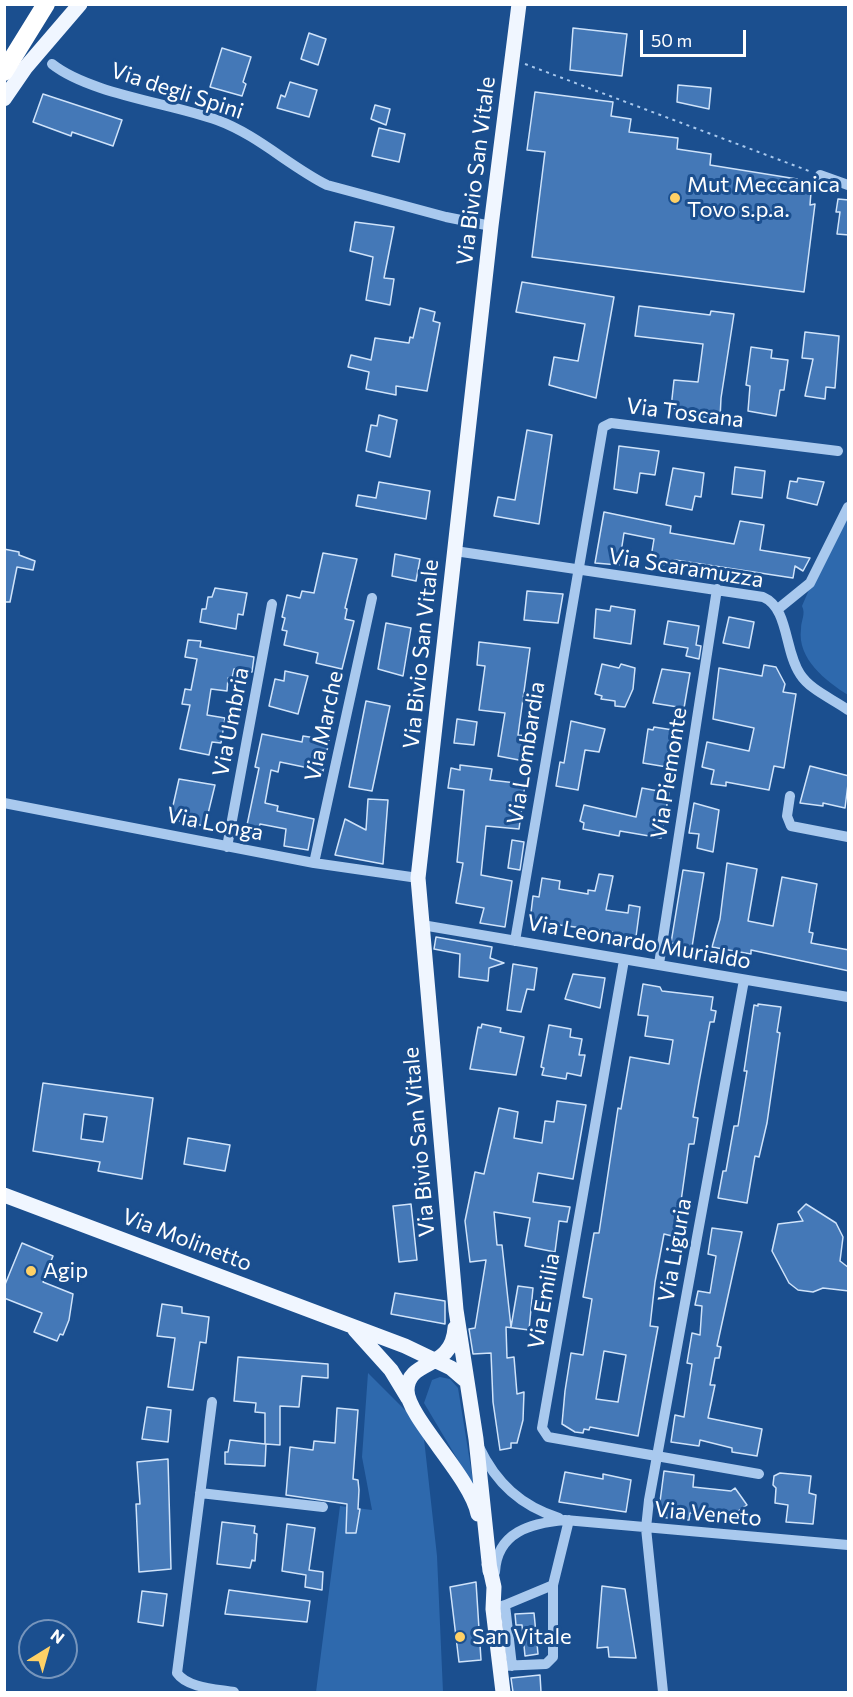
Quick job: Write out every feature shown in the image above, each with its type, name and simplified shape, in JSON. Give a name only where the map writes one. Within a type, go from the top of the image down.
[{"type":"highway","points":[[4,72],[46,4]]},
{"type":"main road","points":[[4,99],[26,67],[80,4]]},
{"type":"main road","name":"Via Bivio San Vitale","points":[[490,1571],[476,1439],[465,1380],[456,1310],[418,878],[491,226],[519,4]]},
{"type":"main road","name":"Via Molinetto","points":[[4,1195],[405,1346],[433,1361]]},
{"type":"main road","name":"Via Bivio San Vitale","points":[[456,1310],[453,1343],[443,1357],[422,1366],[410,1379],[407,1389],[413,1407],[456,1470],[477,1507],[499,1607],[506,1666],[503,1692]]},
{"type":"main road","name":"Via Molinetto","points":[[353,1328],[391,1370],[413,1407]]},
{"type":"main road","points":[[433,1361],[451,1368],[465,1380]]},
{"type":"street","name":"Via degli Spini","points":[[52,64],[93,85],[216,120],[240,130],[309,176],[327,185],[446,217],[491,226]]},
{"type":"street","points":[[820,175],[849,185]]},
{"type":"street","name":"Via Toscana","points":[[576,571],[600,430],[606,423],[838,451]]},
{"type":"street","points":[[778,609],[810,583],[849,507]]},
{"type":"street","name":"Via Scaramuzza","points":[[455,551],[576,571],[763,597],[778,609],[789,653],[801,675],[807,682],[849,710]]},
{"type":"street","name":"Via Lombardia","points":[[515,941],[576,571]]},
{"type":"street","name":"Via Piemonte","points":[[659,964],[717,589]]},
{"type":"street","name":"Via Marche","points":[[314,863],[372,598]]},
{"type":"street","name":"Via Umbria","points":[[227,847],[273,604]]},
{"type":"street","points":[[790,796],[787,816],[791,826],[849,837]]},
{"type":"street","name":"Via Longa","points":[[4,803],[314,863],[418,878]]},
{"type":"street","name":"Via Leonardo Murialdo","points":[[422,925],[849,997]]},
{"type":"street","name":"Via Emilia","points":[[624,960],[542,1428],[548,1437],[659,1454],[759,1474]]},
{"type":"street","name":"Via Liguria","points":[[663,1692],[646,1528],[649,1500],[744,980]]},
{"type":"street","points":[[212,1402],[177,1673],[181,1678],[195,1684],[234,1692]]},
{"type":"street","name":"Via Veneto","points":[[476,1439],[496,1476],[517,1498],[539,1511],[567,1520],[849,1545]]},
{"type":"street","points":[[200,1493],[323,1507]]},
{"type":"street","points":[[506,1666],[546,1664],[553,1657],[553,1585],[567,1520]]},
{"type":"street","name":"Via Veneto","points":[[494,1587],[498,1554],[509,1538],[528,1525],[567,1520]]},
{"type":"street","points":[[499,1607],[553,1585]]},
{"type":"path","points":[[512,60],[820,175]]},
{"type":"shaded area","points":[[848,510],[848,695],[822,676],[808,659],[801,640],[801,626],[804,612],[802,606],[826,550]]},
{"type":"shaded area","points":[[368,1373],[413,1418],[424,1439],[437,1556],[443,1692],[316,1692],[340,1506],[372,1510],[362,1457]]},
{"type":"shaded area","points":[[440,1377],[450,1379],[458,1388],[474,1487],[424,1403],[432,1380]]},
{"type":"building","points":[[573,28],[627,34],[622,76],[570,70]]},
{"type":"building","points":[[309,33],[326,39],[318,65],[301,59]]},
{"type":"building","points":[[222,48],[251,57],[243,82],[246,84],[242,96],[210,87]]},
{"type":"building","points":[[290,82],[317,90],[309,117],[277,108],[281,95],[285,97]]},
{"type":"building","points":[[678,85],[711,88],[709,109],[677,102]]},
{"type":"building","name":"Mut Meccanica Tovo s.p.a.","points":[[535,92],[613,102],[611,116],[631,119],[629,132],[678,138],[677,149],[711,154],[710,165],[797,179],[796,184],[808,186],[807,190],[811,192],[810,205],[815,204],[804,292],[532,257],[545,152],[527,150]]},
{"type":"building","points":[[43,94],[122,120],[113,146],[72,132],[71,136],[33,122]]},
{"type":"building","points":[[375,105],[390,109],[386,125],[371,119]]},
{"type":"building","points":[[379,128],[405,134],[399,162],[372,156]]},
{"type":"building","points":[[838,199],[849,200],[849,235],[837,234],[840,212],[836,212]]},
{"type":"building","points":[[355,222],[394,227],[384,278],[394,279],[390,305],[366,300],[373,257],[350,251]]},
{"type":"building","points":[[522,282],[614,297],[596,398],[549,385],[554,357],[578,361],[585,324],[516,312]]},
{"type":"building","points":[[639,306],[710,315],[711,311],[734,314],[720,419],[697,416],[698,412],[671,408],[674,380],[698,382],[703,344],[635,336]]},
{"type":"building","points":[[420,308],[435,312],[433,321],[440,323],[427,391],[396,386],[396,395],[366,389],[369,372],[348,367],[351,355],[371,360],[375,338],[409,343],[410,337],[413,338]]},
{"type":"building","points":[[805,332],[839,336],[835,388],[826,387],[825,399],[805,396],[813,359],[802,358]]},
{"type":"building","points":[[751,347],[772,350],[771,358],[788,360],[784,390],[780,390],[776,416],[748,411],[750,386],[746,385]]},
{"type":"building","points":[[379,415],[397,420],[390,457],[366,451],[371,425],[377,426]]},
{"type":"building","points":[[527,430],[552,435],[539,524],[494,516],[498,497],[515,500]]},
{"type":"building","points":[[619,446],[659,451],[655,475],[640,473],[637,493],[614,489]]},
{"type":"building","points":[[735,467],[765,471],[762,498],[732,494]]},
{"type":"building","points":[[673,468],[704,473],[701,497],[695,496],[692,510],[666,505]]},
{"type":"building","points":[[798,478],[824,482],[817,505],[787,498],[790,481],[797,482]]},
{"type":"building","points":[[379,482],[430,491],[426,519],[356,506],[358,495],[376,498]]},
{"type":"building","points":[[604,512],[671,526],[670,533],[734,544],[740,521],[764,525],[760,550],[810,558],[803,571],[795,566],[793,578],[675,560],[666,561],[666,565],[650,563],[654,539],[624,533],[619,565],[595,563]]},
{"type":"building","points":[[4,549],[19,552],[19,555],[35,561],[33,570],[17,567],[10,602],[4,602]]},
{"type":"building","points":[[323,553],[357,559],[345,608],[347,609],[345,619],[354,621],[342,669],[316,663],[318,653],[284,645],[287,631],[282,630],[285,618],[282,617],[287,595],[300,598],[302,591],[314,593]]},
{"type":"building","points":[[395,554],[420,559],[416,581],[392,576]]},
{"type":"building","points":[[215,588],[247,593],[243,615],[238,614],[236,629],[200,622],[202,609],[206,609],[208,597],[212,597]]},
{"type":"building","points":[[527,591],[563,594],[558,623],[524,620]]},
{"type":"building","points":[[611,606],[635,610],[631,644],[594,638],[596,609],[610,611]]},
{"type":"building","points":[[729,617],[754,622],[749,648],[723,643]]},
{"type":"building","points":[[668,621],[699,626],[696,645],[701,646],[699,659],[686,656],[688,648],[664,644]]},
{"type":"building","points":[[386,623],[411,628],[403,676],[378,669]]},
{"type":"building","points":[[188,640],[201,641],[200,647],[254,657],[252,672],[234,669],[232,678],[228,678],[227,691],[211,689],[207,715],[225,718],[221,743],[212,742],[209,755],[180,749],[190,705],[182,704],[185,689],[191,690],[197,659],[185,657]]},
{"type":"building","points":[[479,642],[530,648],[518,735],[527,736],[524,761],[498,756],[505,713],[479,710],[485,666],[477,665]]},
{"type":"building","points":[[602,664],[619,668],[621,664],[635,668],[633,689],[625,707],[615,706],[615,701],[601,699],[602,696],[595,694]]},
{"type":"building","points":[[764,665],[776,667],[785,684],[783,692],[796,694],[784,768],[774,766],[769,790],[726,782],[726,786],[711,784],[714,770],[702,767],[707,742],[749,751],[754,728],[713,719],[719,668],[762,676]]},
{"type":"building","points":[[662,669],[690,673],[684,708],[653,703]]},
{"type":"building","points":[[285,671],[308,676],[298,714],[269,706],[275,679],[284,681]]},
{"type":"building","points":[[366,701],[390,706],[372,791],[349,787]]},
{"type":"building","points":[[457,719],[477,722],[474,745],[454,743]]},
{"type":"building","points":[[571,721],[605,729],[599,752],[585,750],[578,790],[556,786],[560,762],[564,763]]},
{"type":"building","points":[[654,727],[673,730],[667,767],[643,763],[648,729],[653,730]]},
{"type":"building","points":[[262,734],[302,742],[303,736],[329,740],[323,771],[280,762],[278,772],[271,770],[265,803],[278,806],[277,811],[314,819],[308,850],[284,846],[286,829],[260,824],[259,827],[247,825],[259,768],[255,767]]},
{"type":"building","points":[[460,765],[492,769],[490,780],[525,784],[519,829],[486,826],[481,875],[512,881],[505,927],[480,923],[484,908],[456,903],[463,863],[457,862],[464,790],[448,788],[451,768],[460,770]]},
{"type":"building","points":[[810,766],[849,776],[845,808],[823,803],[823,806],[800,803]]},
{"type":"building","points":[[179,779],[215,785],[205,826],[170,819]]},
{"type":"building","points":[[642,788],[669,793],[661,838],[620,831],[619,836],[583,829],[584,823],[580,821],[584,805],[636,817]]},
{"type":"building","points":[[368,799],[388,800],[383,864],[335,855],[345,819],[366,830]]},
{"type":"building","points":[[694,803],[719,810],[713,852],[697,848],[699,834],[689,833]]},
{"type":"building","points":[[512,840],[524,842],[520,870],[508,868]]},
{"type":"building","points":[[727,863],[757,869],[748,921],[773,926],[782,877],[817,884],[809,932],[813,933],[811,943],[849,950],[849,971],[751,950],[751,954],[712,947],[720,919]]},
{"type":"building","points":[[683,870],[704,873],[692,947],[671,943]]},
{"type":"building","points":[[599,874],[613,876],[606,910],[628,913],[629,905],[640,907],[635,944],[623,943],[624,937],[611,935],[612,932],[530,921],[533,896],[539,897],[542,878],[560,881],[559,889],[588,894],[588,890],[595,891]]},
{"type":"building","points":[[436,937],[492,947],[490,958],[504,963],[489,968],[488,981],[459,977],[460,954],[434,949]]},
{"type":"building","points":[[513,964],[537,968],[534,990],[527,989],[521,1012],[507,1010]]},
{"type":"building","points":[[573,974],[605,978],[600,1008],[565,999]]},
{"type":"building","points":[[643,984],[660,987],[662,991],[713,997],[711,1010],[716,1011],[714,1022],[710,1022],[699,1082],[693,1117],[698,1118],[694,1144],[689,1144],[676,1237],[664,1234],[655,1282],[650,1326],[658,1327],[638,1436],[590,1427],[589,1430],[584,1429],[583,1433],[575,1432],[562,1424],[565,1391],[571,1353],[583,1355],[592,1299],[583,1297],[594,1233],[599,1233],[618,1108],[621,1109],[630,1057],[669,1064],[673,1040],[645,1036],[648,1016],[638,1015]],"holes":[[[604,1351],[626,1355],[618,1402],[596,1399]]]},
{"type":"building","points":[[758,1004],[781,1007],[777,1032],[780,1033],[767,1123],[759,1157],[755,1156],[747,1203],[718,1198],[723,1171],[726,1171],[734,1126],[738,1126],[754,1005],[758,1006]]},
{"type":"building","points":[[482,1024],[501,1028],[500,1032],[524,1037],[516,1075],[470,1069],[478,1027],[481,1028]]},
{"type":"building","points":[[549,1025],[571,1029],[570,1037],[582,1039],[579,1055],[585,1055],[581,1076],[567,1073],[566,1079],[542,1075],[544,1068],[541,1067]]},
{"type":"building","points":[[43,1083],[153,1098],[142,1179],[98,1171],[100,1162],[33,1151]],"holes":[[[84,1114],[107,1117],[103,1142],[81,1139]]]},
{"type":"building","points":[[557,1101],[586,1105],[573,1179],[538,1173],[533,1202],[570,1207],[567,1222],[559,1221],[555,1252],[525,1246],[530,1218],[494,1212],[497,1245],[502,1245],[511,1327],[518,1286],[533,1288],[529,1330],[506,1327],[507,1358],[514,1357],[517,1394],[524,1392],[523,1420],[517,1443],[511,1443],[511,1448],[500,1450],[493,1402],[491,1353],[473,1354],[469,1329],[475,1328],[486,1260],[470,1262],[465,1221],[475,1172],[484,1174],[499,1108],[518,1112],[514,1138],[542,1143],[545,1121],[554,1122]]},
{"type":"building","points":[[188,1138],[230,1145],[225,1171],[184,1164]]},
{"type":"building","points":[[411,1204],[417,1260],[399,1262],[393,1206]]},
{"type":"building","points":[[806,1204],[836,1223],[843,1237],[840,1261],[849,1268],[849,1291],[823,1288],[813,1292],[798,1290],[789,1283],[772,1251],[778,1224],[803,1221],[798,1212]]},
{"type":"building","points":[[712,1228],[742,1232],[717,1346],[721,1347],[719,1358],[715,1358],[710,1385],[715,1385],[708,1418],[762,1429],[757,1456],[732,1452],[732,1448],[700,1440],[699,1446],[671,1442],[675,1415],[684,1417],[692,1364],[687,1363],[692,1333],[700,1335],[702,1306],[695,1305],[698,1291],[710,1293],[716,1256],[708,1254]]},
{"type":"building","points":[[22,1243],[53,1256],[43,1282],[73,1294],[69,1320],[63,1335],[60,1334],[57,1341],[34,1332],[42,1313],[4,1298],[4,1287]]},
{"type":"building","points":[[395,1293],[445,1301],[445,1324],[391,1314]]},
{"type":"building","points":[[162,1304],[182,1307],[182,1313],[209,1317],[206,1343],[200,1342],[193,1390],[168,1387],[175,1338],[157,1336]]},
{"type":"building","points":[[238,1357],[328,1364],[328,1378],[302,1376],[299,1407],[280,1406],[280,1445],[266,1444],[265,1466],[225,1464],[225,1452],[228,1452],[230,1440],[265,1444],[265,1413],[255,1412],[256,1403],[234,1401]]},
{"type":"building","points":[[147,1407],[171,1410],[168,1442],[142,1439]]},
{"type":"building","points":[[337,1408],[358,1410],[353,1479],[358,1480],[359,1490],[358,1509],[360,1509],[356,1533],[346,1533],[347,1504],[286,1495],[290,1447],[313,1450],[314,1441],[335,1443]]},
{"type":"building","points":[[168,1459],[171,1569],[139,1572],[136,1504],[140,1504],[137,1462]]},
{"type":"building","points":[[664,1471],[694,1475],[693,1487],[731,1491],[735,1488],[747,1505],[732,1515],[690,1513],[689,1520],[658,1517]]},
{"type":"building","points":[[565,1472],[603,1479],[603,1474],[631,1480],[626,1512],[559,1502]]},
{"type":"building","points":[[780,1473],[811,1476],[809,1493],[816,1495],[813,1524],[786,1522],[788,1505],[775,1503],[774,1476]]},
{"type":"building","points":[[222,1522],[255,1526],[254,1533],[257,1534],[255,1561],[252,1560],[250,1568],[217,1564]]},
{"type":"building","points":[[287,1524],[315,1528],[309,1570],[323,1572],[322,1590],[305,1587],[306,1575],[282,1571]]},
{"type":"building","points":[[476,1582],[481,1660],[459,1662],[450,1587]]},
{"type":"building","points":[[602,1586],[625,1589],[636,1658],[609,1657],[608,1647],[597,1648]]},
{"type":"building","points":[[229,1590],[310,1601],[307,1622],[225,1614]]},
{"type":"building","points":[[142,1591],[167,1594],[163,1626],[138,1622]]},
{"type":"building","points":[[534,1613],[538,1654],[525,1656],[522,1625],[516,1625],[515,1614]]},
{"type":"building","points":[[540,1675],[541,1692],[513,1692],[511,1678]]},
{"type":"place","name":"Mut Meccanica Tovo s.p.a.","points":[[675,198]]},
{"type":"place","name":"Agip","points":[[31,1271]]},
{"type":"place","name":"San Vitale","points":[[460,1637]]}]
